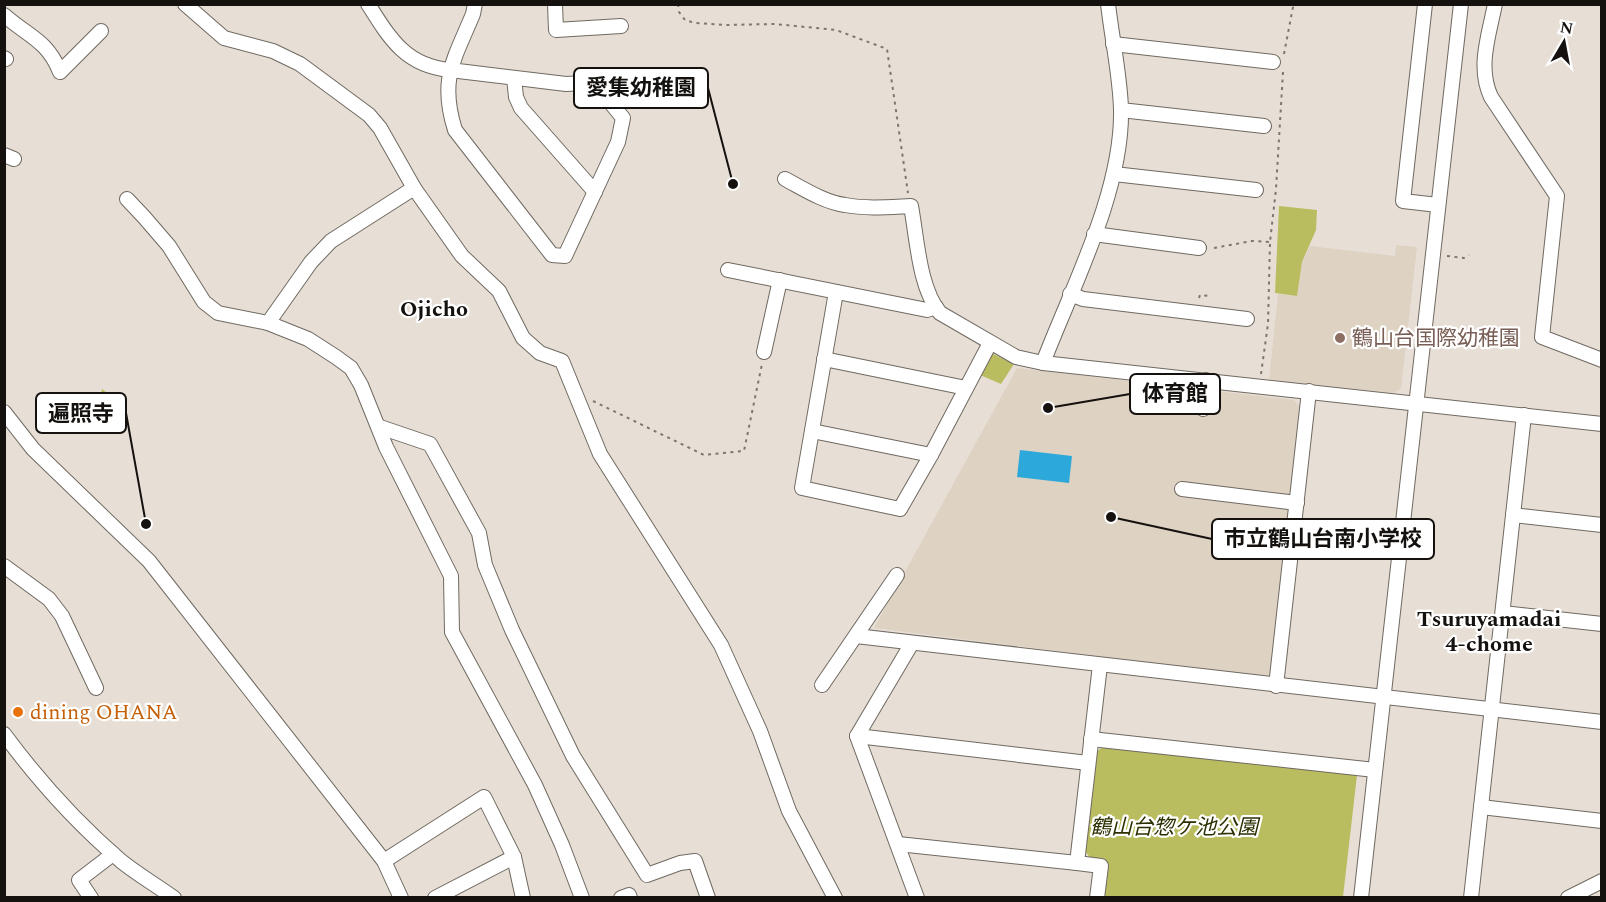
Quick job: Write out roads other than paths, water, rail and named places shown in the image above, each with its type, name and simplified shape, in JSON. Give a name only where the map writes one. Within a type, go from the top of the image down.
[{"type":"street","points":[[185,4],[224,38],[273,51],[300,64],[369,115],[380,128],[414,188],[462,256],[499,291],[523,338],[540,353],[562,362],[600,454],[721,645],[760,731],[789,811],[835,897]]},
{"type":"street","points":[[368,4],[399,48],[422,64],[450,70],[597,86],[623,118],[618,142],[565,256],[552,255],[455,130],[449,111],[447,90],[450,70],[475,4]]},
{"type":"street","points":[[555,4],[556,30],[621,26]]},
{"type":"street","points":[[1042,363],[1094,234],[1114,174],[1121,110],[1108,4]]},
{"type":"street","points":[[1425,4],[1403,201],[1438,205]]},
{"type":"street","points":[[1361,897],[1461,4]]},
{"type":"street","points":[[1495,4],[1485,55],[1486,85],[1557,196],[1542,337],[1602,360]]},
{"type":"street","points":[[4,15],[40,41],[55,59],[60,72],[101,31]]},
{"type":"street","points":[[1113,44],[1280,60]]},
{"type":"street","points":[[514,78],[516,97],[521,108],[595,192]]},
{"type":"street","points":[[1121,110],[1264,126]]},
{"type":"street","points":[[1114,174],[1256,190]]},
{"type":"street","points":[[785,179],[821,198],[844,205],[911,206],[928,293],[936,308],[940,313],[1016,357],[1042,363],[1602,424]]},
{"type":"street","points":[[268,323],[311,262],[331,241],[414,188]]},
{"type":"street","points":[[127,199],[169,246],[204,302],[218,313],[268,323],[308,339],[351,368],[380,427],[386,447],[451,576],[452,632],[535,785],[582,897]]},
{"type":"street","points":[[1094,234],[1199,248]]},
{"type":"street","points":[[728,270],[927,310],[936,308]]},
{"type":"street","points":[[764,352],[780,280]]},
{"type":"street","points":[[836,292],[802,488],[900,509],[990,343]]},
{"type":"street","points":[[1070,294],[1083,299],[1247,319]]},
{"type":"street","points":[[824,359],[966,388]]},
{"type":"street","points":[[1203,409],[1206,380]]},
{"type":"street","points":[[1276,686],[1309,391]]},
{"type":"street","points":[[4,412],[33,449],[149,561],[384,861],[400,897]]},
{"type":"street","points":[[1471,897],[1524,416]]},
{"type":"street","points":[[380,427],[430,444],[479,533],[489,576],[512,630],[573,756],[646,875],[680,863],[695,861],[708,897]]},
{"type":"street","points":[[812,431],[931,455]]},
{"type":"street","points":[[1182,489],[1297,503]]},
{"type":"street","points":[[1513,515],[1602,525]]},
{"type":"street","points":[[4,566],[49,599],[62,616],[96,688]]},
{"type":"street","points":[[822,685],[897,575]]},
{"type":"street","points":[[1503,613],[1602,624]]},
{"type":"street","points":[[856,636],[1602,722]]},
{"type":"street","points":[[857,736],[912,643]]},
{"type":"street","points":[[1077,862],[1100,665]]},
{"type":"street","points":[[4,734],[21,757],[84,827],[158,893],[174,897]]},
{"type":"street","points":[[857,736],[1088,763]]},
{"type":"street","points":[[857,736],[917,897]]},
{"type":"street","points":[[1091,739],[1375,770]]},
{"type":"street","points":[[384,861],[484,797],[514,857],[523,897]]},
{"type":"street","points":[[1481,807],[1602,821]]},
{"type":"street","points":[[898,844],[1101,866],[1097,897]]},
{"type":"street","points":[[91,897],[79,880],[113,854]]},
{"type":"street","points":[[435,897],[514,857]]},
{"type":"street","points":[[1568,897],[1602,881]]},
{"type":"street","points":[[621,897],[629,895],[630,897]]},
{"type":"water","points":[[1020,450],[1072,456],[1069,483],[1017,477]]},
{"type":"place","name":"愛集幼稚園","points":[[733,184]]},
{"type":"place","name":"鶴山台国際幼稚園","points":[[1340,338]]},
{"type":"place","name":"体育館","points":[[1048,408]]},
{"type":"place","name":"市立鶴山台南小学校","points":[[1111,517]]},
{"type":"place","name":"遍照寺","points":[[146,524]]},
{"type":"place","name":"dining OHANA","points":[[18,712]]},
{"type":"district","name":"Ojicho","points":[[434,308]]},
{"type":"district","name":"Tsuruyamadai 4-chome","points":[[1489,630]]},
{"type":"park label","name":"鶴山台惣ケ池公園","points":[[1174,827]]}]
